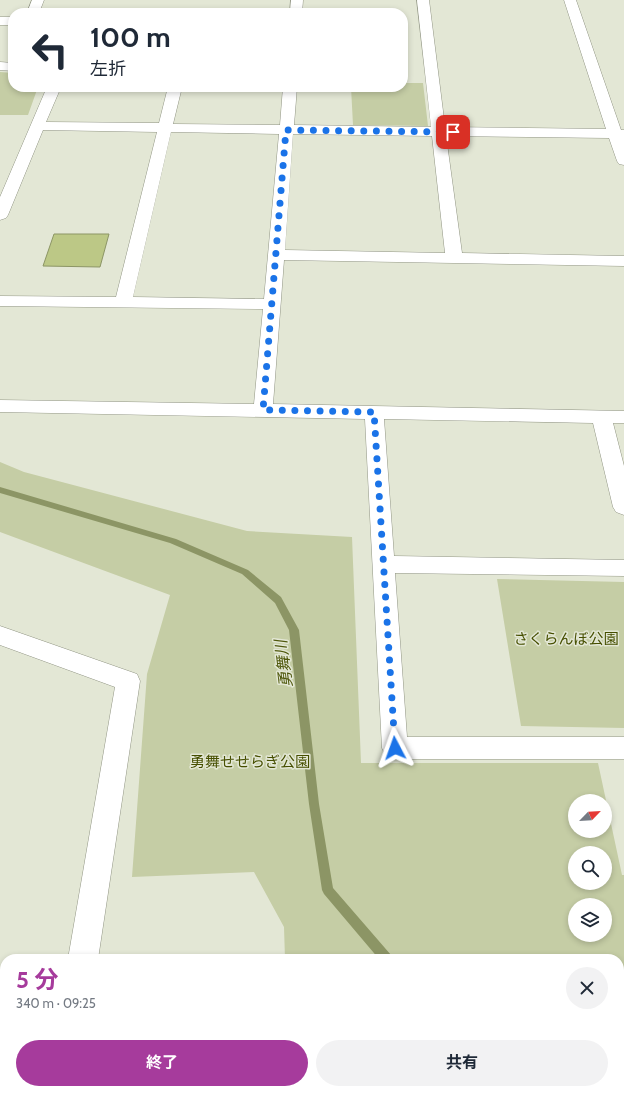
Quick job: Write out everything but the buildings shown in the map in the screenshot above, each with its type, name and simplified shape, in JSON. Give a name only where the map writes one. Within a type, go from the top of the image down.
[{"type":"street","points":[[423,0],[454,258]]},
{"type":"street","points":[[570,0],[619,133],[624,161]]},
{"type":"street","points":[[0,215],[52,92]]},
{"type":"street","points":[[123,302],[173,92]]},
{"type":"street","points":[[263,410],[290,92]]},
{"type":"street","points":[[37,126],[619,133]]},
{"type":"street","points":[[276,255],[624,261]]},
{"type":"street","points":[[0,301],[272,304]]},
{"type":"street","points":[[0,406],[624,417]]},
{"type":"street","points":[[374,412],[395,748],[624,748]]},
{"type":"street","points":[[602,416],[624,507]]},
{"type":"street","points":[[383,564],[624,568]]},
{"type":"street","points":[[0,635],[128,680],[84,954]]},
{"type":"green space","points":[[0,72],[8,73],[8,92],[36,92],[28,115],[0,115]]},
{"type":"green space","points":[[408,83],[423,83],[428,126],[353,125],[351,92],[408,92]]},
{"type":"green space","name":"勇舞せせらぎ公園","points":[[0,462],[24,472],[247,531],[352,537],[361,763],[598,763],[605,794],[568,794],[568,838],[612,838],[612,828],[622,875],[624,875],[624,954],[285,954],[284,927],[254,872],[132,877],[147,674],[170,595],[0,532]]},
{"type":"green space","name":"さくらんぼ公園","points":[[497,579],[624,582],[624,728],[521,726]]},
{"type":"shaded area","points":[[54,234],[109,234],[100,267],[43,266]]},
{"type":"waterway","name":"勇舞川","points":[[0,490],[173,541],[245,572],[278,600],[294,630],[314,804],[328,890],[383,954]]},
{"type":"route","points":[[395,748],[374,412],[263,410],[286,130],[453,132]]}]
